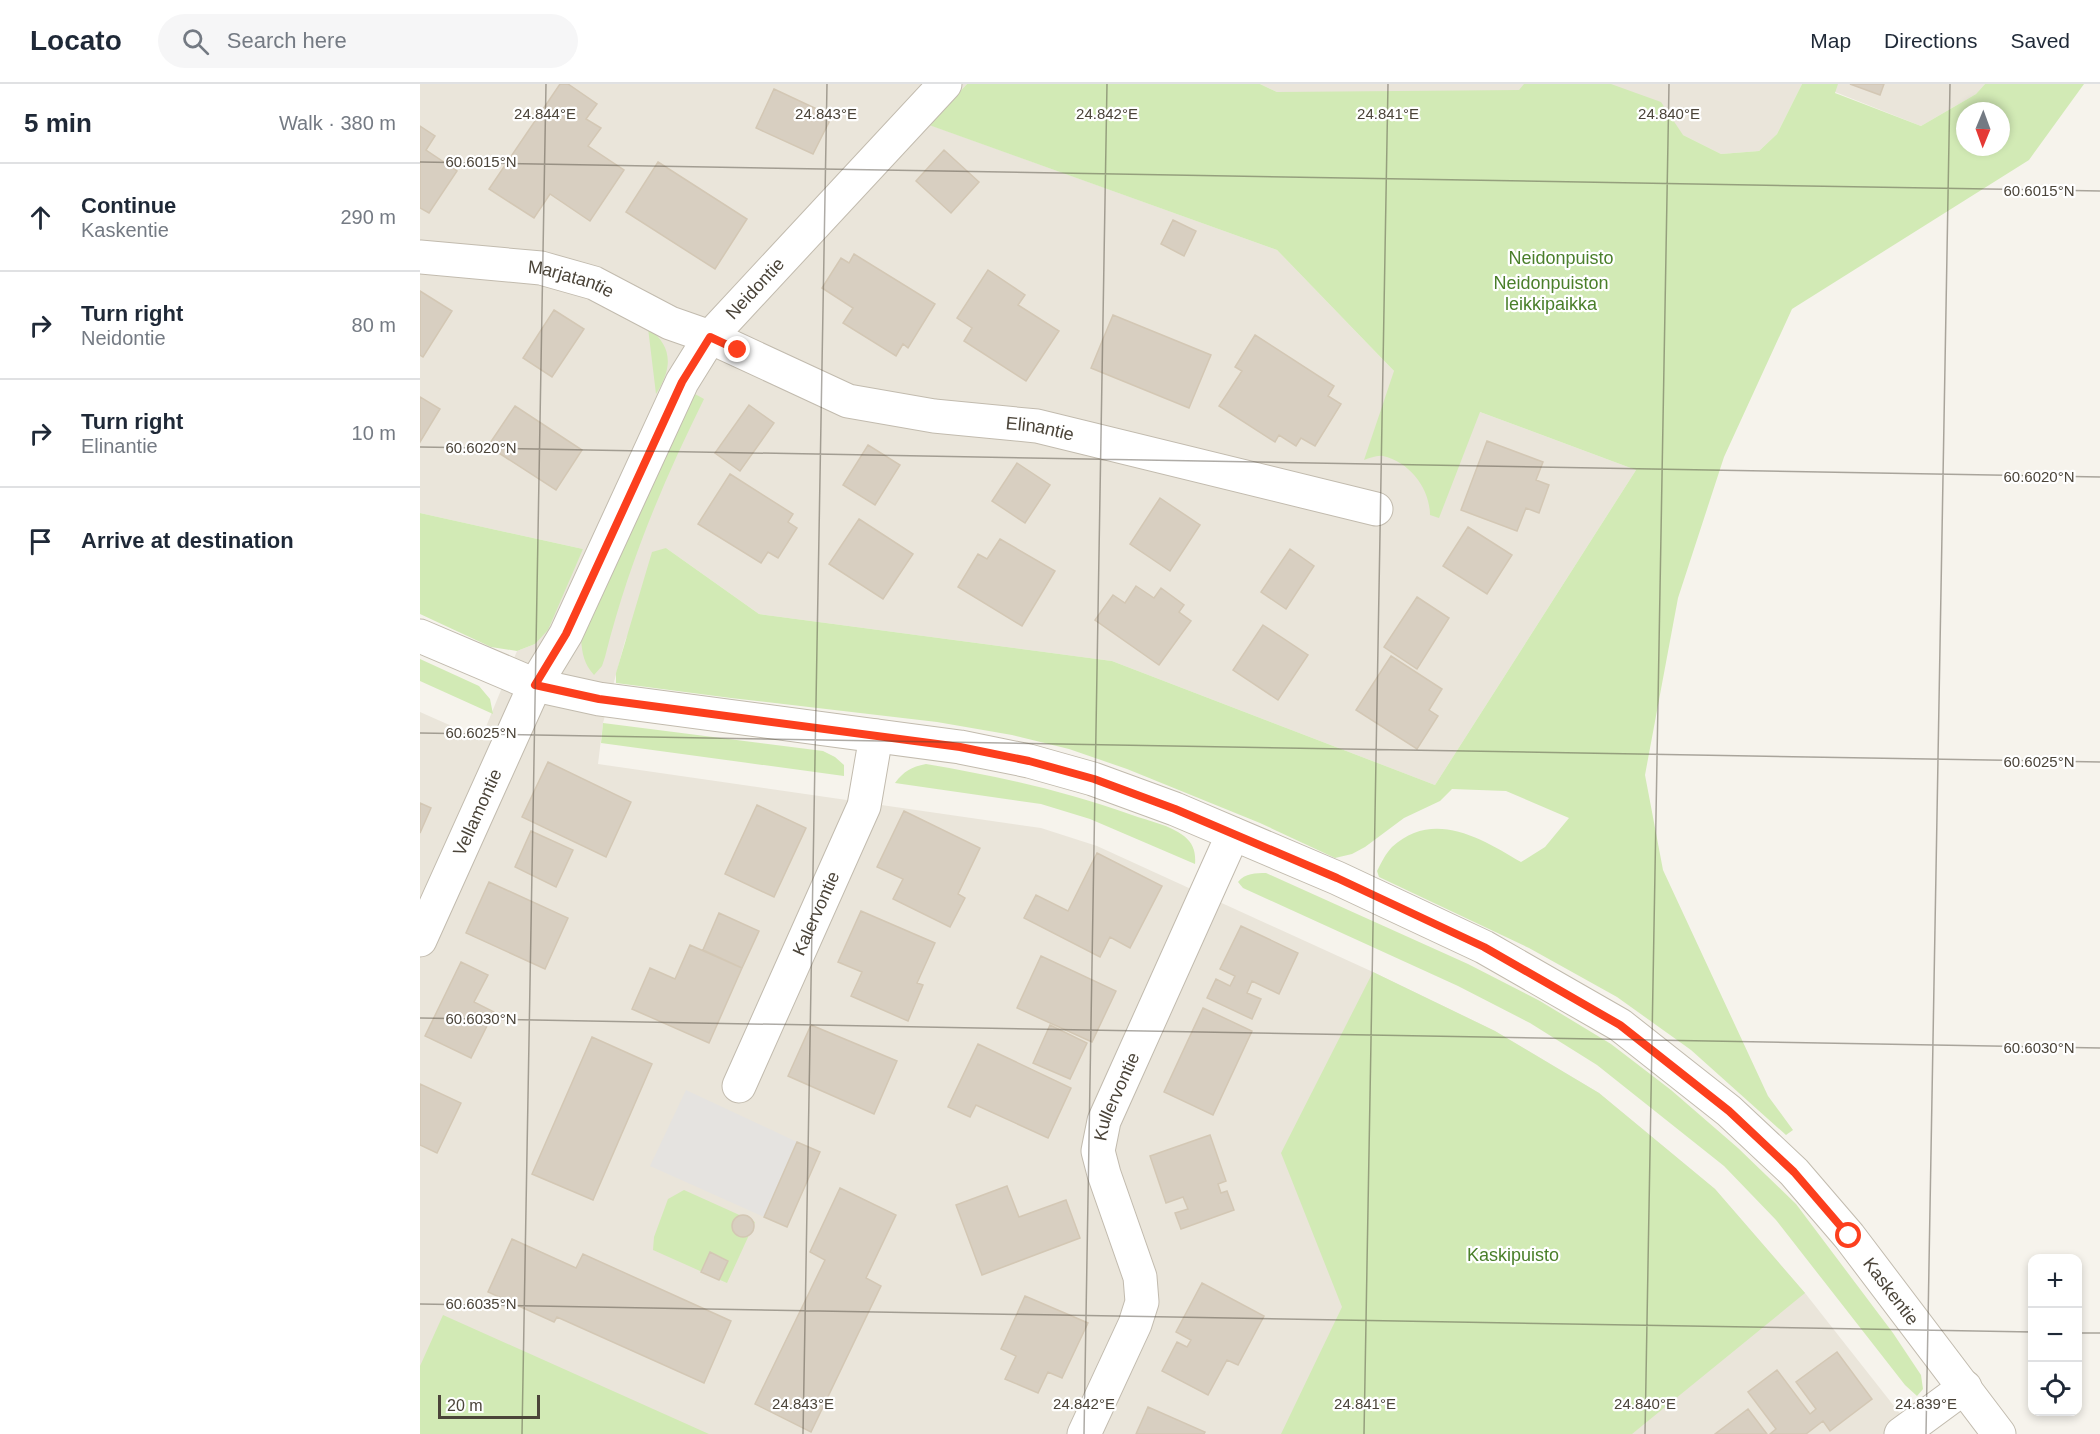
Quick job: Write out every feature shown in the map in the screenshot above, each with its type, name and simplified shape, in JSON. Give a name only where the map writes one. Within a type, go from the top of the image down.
[{"type":"street","name":"Neidontie","points":[[535,685],[566,634],[682,382],[710,337],[945,84]]},
{"type":"street","name":"Marjatantie","points":[[420,257],[541,268],[594,283],[670,323],[710,337]]},
{"type":"street","name":"Elinantie","points":[[710,337],[849,400],[934,416],[1037,426],[1376,508]]},
{"type":"street","name":"Kaskentie","points":[[420,636],[535,685],[599,699],[960,747],[1029,761],[1094,779],[1175,809],[1337,878],[1484,947],[1620,1025],[1729,1111],[1794,1172],[1849,1236],[1999,1434]]},
{"type":"street","name":"Vellamontie","points":[[421,934],[535,685]]},
{"type":"street","name":"Kalervontie","points":[[739,1086],[864,806],[876,736]]},
{"type":"street","name":"Kullervontie","points":[[1084,1434],[1135,1324],[1142,1302],[1140,1277],[1098,1151],[1104,1121],[1233,834]]},
{"type":"street","points":[[1901,1434],[1965,1387]]},
{"type":"shaded area","points":[[420,84],[967,84],[930,125],[1277,250],[1394,371],[1480,412],[1636,470],[1435,785],[1112,661],[759,614],[666,548],[625,641],[603,723],[598,764],[1041,828],[1097,846],[1373,972],[1495,1031],[1599,1093],[1715,1189],[1805,1293],[1916,1434],[420,1434],[420,712],[481,739],[517,651],[535,644],[583,549],[420,513]]},
{"type":"shaded area","points":[[1260,84],[1802,84],[1777,134],[1759,151],[1721,154],[1683,135],[1277,92]]},
{"type":"shaded area","points":[[1815,84],[1985,84],[1976,94],[1962,102],[1956,102],[1956,106],[1921,126]]},
{"type":"shaded area","points":[[686,1090],[797,1142],[764,1217],[650,1166]]},
{"type":"green space","name":"Neidonpuisto","points":[[967,84],[1260,84],[1277,92],[1519,90],[1524,84],[1611,84],[1661,102],[1683,135],[1721,154],[1759,151],[1777,134],[1802,84],[1838,84],[1835,93],[1921,126],[1956,106],[1956,156],[2010,156],[2010,102],[1962,102],[1976,94],[1985,84],[2084,84],[2029,160],[1792,309],[1724,457],[1678,598],[1645,775],[1663,870],[1768,1096],[1793,1130],[1786,1135],[1691,1050],[1617,997],[1529,948],[1379,877],[1377,871],[1392,847],[1408,836],[1424,830],[1457,831],[1490,844],[1521,862],[1545,847],[1569,818],[1506,791],[1452,789],[1440,801],[1404,818],[1365,847],[1352,854],[1335,858],[1260,823],[1127,769],[1069,749],[1012,735],[937,722],[616,683],[616,673],[652,552],[666,548],[759,614],[1112,661],[1435,785],[1636,470],[1480,412],[1439,518],[1430,515],[1422,486],[1410,470],[1393,459],[1383,456],[1364,460],[1394,371],[1277,250],[929,125]]},
{"type":"green space","points":[[648,328],[662,343],[668,359],[665,376],[656,394]]},
{"type":"green space","points":[[695,394],[704,399],[647,525],[624,590],[602,666],[594,675],[584,658],[581,639],[665,452]]},
{"type":"green space","points":[[420,513],[583,549],[548,630],[535,644],[517,651],[491,647],[420,614]]},
{"type":"green space","points":[[420,659],[479,686],[490,699],[493,714],[420,681]]},
{"type":"green space","points":[[603,723],[823,751],[844,765],[844,776],[601,743]]},
{"type":"green space","points":[[926,764],[1056,791],[1166,826],[1190,842],[1195,864],[1090,819],[1041,804],[895,783],[908,770]]},
{"type":"green space","points":[[1266,873],[1468,964],[1540,1001],[1611,1044],[1671,1090],[1738,1148],[1796,1204],[1893,1333],[1921,1375],[1923,1389],[1917,1396],[1905,1385],[1776,1220],[1724,1166],[1597,1065],[1530,1023],[1458,986],[1243,888],[1238,882],[1247,875]]},
{"type":"green space","name":"Kaskipuisto","points":[[1373,972],[1495,1031],[1599,1093],[1715,1189],[1805,1293],[1632,1434],[1281,1434],[1342,1307],[1281,1153]]},
{"type":"green space","points":[[684,1190],[755,1222],[727,1283],[653,1250],[654,1237],[668,1199]]},
{"type":"green space","points":[[443,1315],[709,1434],[420,1434],[420,1366]]},
{"type":"building","points":[[560,84],[568,84],[597,104],[586,119],[601,128],[588,146],[624,170],[590,221],[550,194],[534,218],[489,189]]},
{"type":"building","points":[[1850,84],[1884,84],[1880,95]]},
{"type":"building","points":[[774,89],[832,116],[813,154],[756,128]]},
{"type":"building","points":[[420,126],[435,136],[426,150],[457,171],[429,213],[420,208]]},
{"type":"building","points":[[944,150],[979,182],[951,213],[916,181]]},
{"type":"building","points":[[658,162],[747,219],[715,269],[626,212]]},
{"type":"building","points":[[1173,220],[1196,231],[1184,256],[1161,244]]},
{"type":"building","points":[[854,254],[935,304],[908,348],[903,344],[896,356],[843,323],[853,308],[822,288],[841,258],[849,263]]},
{"type":"building","points":[[988,270],[1025,295],[1018,305],[1059,331],[1026,381],[964,341],[972,328],[957,318]]},
{"type":"building","points":[[420,291],[452,311],[423,357],[420,355]]},
{"type":"building","points":[[554,310],[584,329],[552,377],[523,358]]},
{"type":"building","points":[[1113,315],[1211,355],[1189,408],[1091,368]]},
{"type":"building","points":[[1255,335],[1334,386],[1328,396],[1341,404],[1315,446],[1301,438],[1296,446],[1279,435],[1275,442],[1219,406],[1242,371],[1235,367]]},
{"type":"building","points":[[420,397],[440,409],[420,442]]},
{"type":"building","points":[[749,405],[774,423],[740,471],[715,453]]},
{"type":"building","points":[[515,406],[582,450],[556,490],[488,446]]},
{"type":"building","points":[[1487,441],[1543,462],[1536,480],[1549,485],[1539,513],[1526,508],[1517,531],[1461,510]]},
{"type":"building","points":[[868,445],[900,465],[875,505],[843,485]]},
{"type":"building","points":[[1017,463],[1050,485],[1025,523],[992,501]]},
{"type":"building","points":[[730,474],[793,514],[788,522],[797,528],[778,558],[768,552],[761,563],[698,524]]},
{"type":"building","points":[[1160,498],[1200,525],[1170,571],[1130,544]]},
{"type":"building","points":[[859,519],[913,554],[883,599],[829,564]]},
{"type":"building","points":[[1468,527],[1512,555],[1487,594],[1443,566]]},
{"type":"building","points":[[1000,539],[1055,571],[1022,626],[958,587],[978,554],[987,559]]},
{"type":"building","points":[[1290,549],[1314,566],[1286,609],[1261,592]]},
{"type":"building","points":[[1136,586],[1154,598],[1161,588],[1184,605],[1179,612],[1191,621],[1159,665],[1095,620],[1113,595],[1125,603]]},
{"type":"building","points":[[1417,597],[1449,618],[1417,669],[1384,647]]},
{"type":"building","points":[[1263,625],[1308,655],[1278,700],[1233,670]]},
{"type":"building","points":[[1391,656],[1442,689],[1429,710],[1438,716],[1417,749],[1356,710]]},
{"type":"building","points":[[548,762],[631,802],[606,857],[522,817]]},
{"type":"building","points":[[420,803],[431,808],[420,833]]},
{"type":"building","points":[[757,805],[806,828],[774,897],[725,874]]},
{"type":"building","points":[[904,811],[980,848],[958,894],[965,898],[950,927],[893,899],[903,879],[877,867]]},
{"type":"building","points":[[531,831],[573,850],[556,887],[515,867]]},
{"type":"building","points":[[1097,853],[1162,886],[1130,948],[1110,937],[1100,957],[1024,918],[1036,895],[1068,911]]},
{"type":"building","points":[[489,882],[568,918],[545,969],[466,933]]},
{"type":"building","points":[[861,911],[935,943],[917,983],[923,985],[908,1021],[851,996],[862,972],[838,962]]},
{"type":"building","points":[[719,913],[759,931],[742,968],[703,950]]},
{"type":"building","points":[[1241,926],[1298,953],[1279,994],[1252,981],[1247,993],[1261,999],[1252,1019],[1207,998],[1216,979],[1230,986],[1235,976],[1220,969]]},
{"type":"building","points":[[690,945],[742,968],[709,1043],[632,1009],[650,968],[675,979]]},
{"type":"building","points":[[1041,956],[1116,991],[1092,1042],[1017,1008]]},
{"type":"building","points":[[461,962],[488,975],[474,1002],[494,1012],[471,1058],[425,1036]]},
{"type":"building","points":[[1203,1008],[1252,1031],[1213,1115],[1164,1092]]},
{"type":"building","points":[[811,1025],[897,1061],[874,1114],[788,1076]]},
{"type":"building","points":[[1050,1025],[1087,1043],[1070,1079],[1033,1063]]},
{"type":"building","points":[[592,1037],[652,1064],[593,1200],[532,1174]]},
{"type":"building","points":[[978,1044],[1071,1088],[1048,1138],[976,1105],[970,1117],[948,1107]]},
{"type":"building","points":[[420,1084],[461,1103],[437,1153],[420,1145]]},
{"type":"building","points":[[1210,1135],[1226,1181],[1218,1184],[1221,1193],[1227,1191],[1234,1210],[1181,1229],[1175,1213],[1188,1209],[1183,1197],[1166,1203],[1150,1156]]},
{"type":"building","points":[[797,1142],[820,1152],[787,1227],[764,1217]]},
{"type":"building","points":[[1007,1186],[1019,1217],[1066,1200],[1080,1238],[982,1275],[956,1205]]},
{"type":"building","points":[[840,1188],[896,1215],[866,1278],[881,1286],[811,1432],[755,1404],[825,1260],[810,1252]]},
{"type":"building","points":[[743,1215],[753,1222],[754,1226],[747,1236],[743,1237],[733,1230],[732,1226],[739,1216]]},
{"type":"building","points":[[512,1239],[576,1268],[583,1254],[731,1321],[704,1383],[557,1317],[554,1322],[488,1292]]},
{"type":"building","points":[[710,1252],[728,1261],[719,1280],[701,1272]]},
{"type":"building","points":[[1202,1283],[1264,1316],[1238,1365],[1227,1360],[1208,1395],[1162,1371],[1177,1342],[1187,1347],[1191,1340],[1176,1332]]},
{"type":"building","points":[[1025,1296],[1088,1323],[1062,1378],[1048,1372],[1038,1393],[1005,1379],[1016,1356],[1001,1349]]},
{"type":"building","points":[[1837,1352],[1872,1399],[1830,1431],[1823,1421],[1806,1434],[1770,1434],[1776,1429],[1748,1392],[1777,1370],[1810,1414],[1816,1409],[1796,1382]]},
{"type":"building","points":[[1148,1407],[1205,1432],[1204,1434],[1136,1434]]},
{"type":"building","points":[[1748,1409],[1767,1434],[1715,1434]]},
{"type":"route","points":[[738,350],[710,337],[682,382],[566,634],[535,685],[599,699],[960,747],[1029,761],[1094,779],[1175,809],[1337,878],[1484,947],[1620,1025],[1729,1111],[1794,1172],[1849,1236]]},
{"type":"park label","name":"Neidonpuiston leikkipaikka","points":[[1551,293]]}]
